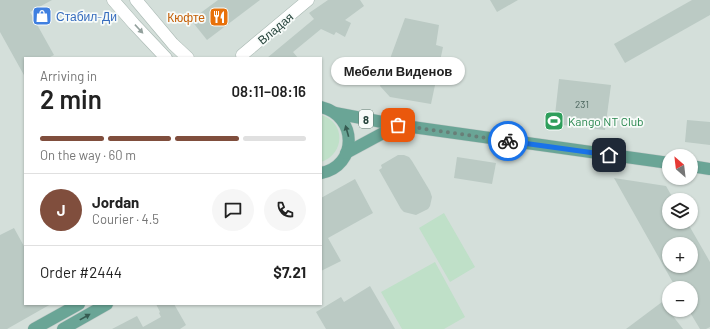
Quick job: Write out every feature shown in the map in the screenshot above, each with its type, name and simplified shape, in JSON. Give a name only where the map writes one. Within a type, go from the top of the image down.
[{"type":"main road","name":"8","points":[[322,107],[329,109],[340,118],[345,124],[349,138],[343,160],[331,170],[322,173]]},
{"type":"main road","name":"8","points":[[335,113],[398,125],[662,162]]},
{"type":"main road","name":"8","points":[[346,153],[398,125]]},
{"type":"main road","points":[[698,167],[710,169]]},
{"type":"main road","points":[[34,329],[77,305]]},
{"type":"main road","points":[[63,329],[105,305]]},
{"type":"street","points":[[114,0],[165,57]]},
{"type":"street","points":[[136,0],[173,44],[187,57]]},
{"type":"street","name":"Владая","points":[[240,57],[308,0]]},
{"type":"shaded area","points":[[0,0],[710,0],[710,329],[0,329]]},
{"type":"green space","points":[[322,116],[335,124],[338,131],[338,145],[335,152],[329,158],[322,162]]},
{"type":"green space","points":[[444,213],[475,267],[450,282],[419,228]]},
{"type":"green space","points":[[435,262],[465,317],[444,329],[402,329],[381,292]]},
{"type":"building","points":[[0,0],[52,0],[30,12],[54,55],[50,57],[24,57],[24,75],[0,32]]},
{"type":"building","points":[[218,0],[260,0],[207,40],[191,20]]},
{"type":"building","points":[[328,0],[360,0],[364,6],[345,20],[351,23],[345,37],[336,32],[334,35],[321,29],[293,52],[297,57],[268,57],[314,19],[309,13]]},
{"type":"building","points":[[490,0],[518,0],[497,12]]},
{"type":"building","points":[[692,0],[710,0],[710,15],[625,63],[614,44]]},
{"type":"building","points":[[405,18],[439,25],[436,45],[443,47],[431,104],[390,97],[380,86]]},
{"type":"building","points":[[559,79],[611,85],[605,130],[554,124]]},
{"type":"building","points":[[687,120],[710,122],[710,145],[685,142]]},
{"type":"building","points":[[398,155],[409,157],[430,191],[432,197],[428,209],[416,215],[404,212],[401,209],[379,170],[382,168],[381,165]]},
{"type":"building","points":[[457,157],[496,163],[492,184],[454,178]]},
{"type":"building","points":[[614,178],[666,186],[670,193],[662,193],[662,229],[691,229],[696,237],[662,237],[662,263]]},
{"type":"building","points":[[355,179],[373,213],[328,238],[341,261],[322,270],[322,197]]},
{"type":"building","points":[[14,228],[24,246],[24,305],[49,305],[7,329],[0,329],[0,235]]},
{"type":"building","points":[[698,241],[710,262],[710,327],[700,329],[693,317],[698,317],[698,281],[672,281],[668,273],[698,273]]},
{"type":"building","points":[[370,286],[395,329],[326,329],[316,312],[341,297],[344,302]]},
{"type":"building","points":[[662,302],[662,317],[674,317],[683,329],[626,329]]},
{"type":"building","points":[[156,305],[175,305],[186,325],[180,329],[112,329],[137,316],[143,327],[161,317]]},
{"type":"way so far","points":[[398,125],[508,141]]},
{"type":"place","name":"Стабил-Ди","points":[[42,16]]},
{"type":"place","name":"Кюфте","points":[[219,17]]},
{"type":"place","name":"Kango NT Club","points":[[554,121]]},
{"type":"place","name":"Мебели Виденов","points":[[398,125]]},
{"type":"route","points":[[508,141],[609,155]]}]
